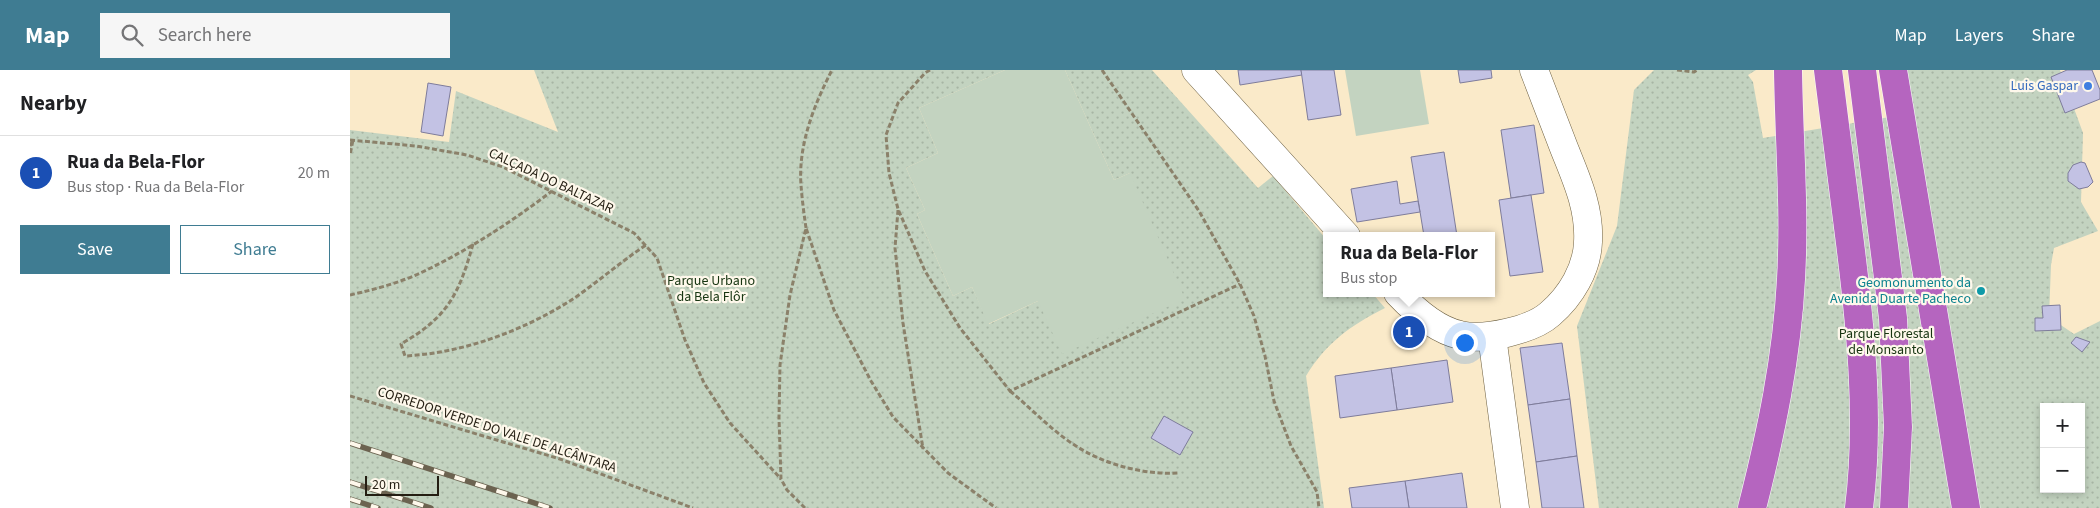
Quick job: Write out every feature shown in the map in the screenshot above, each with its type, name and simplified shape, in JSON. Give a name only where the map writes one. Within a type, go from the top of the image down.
[{"type":"highway","points":[[1752,508],[1774,415],[1787,326],[1793,225],[1788,70]]},
{"type":"highway","points":[[1828,70],[1862,350],[1864,446],[1859,508]]},
{"type":"highway","points":[[1862,70],[1893,318],[1898,427],[1894,508]]},
{"type":"highway","points":[[1894,70],[1966,508]]},
{"type":"street","points":[[1196,70],[1342,232]]},
{"type":"street","points":[[1402,297],[1422,316],[1453,332],[1460,335],[1492,336],[1521,329],[1549,315],[1569,292],[1582,270],[1588,242],[1586,208],[1534,70]]},
{"type":"street","points":[[1492,336],[1515,508]]},
{"type":"path","points":[[832,70],[818,96],[805,139],[800,184],[806,228],[834,310],[866,372],[893,417],[923,450],[948,473],[996,508]]},
{"type":"path","points":[[930,70],[925,73],[898,103],[886,135],[889,173],[898,209],[925,271],[960,328],[1010,391],[1076,446],[1118,465],[1167,474],[1179,473]]},
{"type":"path","points":[[1102,70],[1199,211],[1240,284],[1254,316],[1265,356],[1274,401],[1291,446],[1317,492],[1319,508]]},
{"type":"path","points":[[1677,70],[1694,72],[1697,70]]},
{"type":"path","points":[[350,146],[352,140]]},
{"type":"path","points":[[350,155],[352,140]]},
{"type":"path","name":"CALÇADA DO BALTAZAR","points":[[352,140],[416,146],[467,155],[503,168],[634,233],[657,258],[678,324],[704,383],[730,423],[781,479],[787,490],[805,508]]},
{"type":"path","points":[[350,295],[415,275],[473,244],[521,215],[552,191]]},
{"type":"path","points":[[898,209],[895,248],[903,323],[923,450]]},
{"type":"path","points":[[781,479],[780,365],[790,295],[806,228]]},
{"type":"path","points":[[473,244],[463,278],[453,299],[436,319],[401,344],[405,356],[434,353],[468,345],[496,336],[534,320],[574,298],[646,245]]},
{"type":"path","points":[[1010,391],[1240,284]]},
{"type":"path","name":"CORREDOR VERDE DO VALE DE ALCÂNTARA","points":[[350,396],[560,459],[693,508]]},
{"type":"green space","name":"Parque Urbano da Bela Flôr","points":[[534,70],[1005,70],[919,108],[938,153],[906,168],[925,210],[917,214],[953,296],[972,287],[989,324],[1038,301],[1130,173],[1114,180],[1065,70],[1152,70],[1258,188],[1273,176],[1323,235],[1323,297],[1375,297],[1385,308],[1361,321],[1340,336],[1322,354],[1306,376],[1324,508],[350,508],[350,130],[449,142],[456,91],[558,132]]},
{"type":"green space","points":[[1005,70],[1065,70],[1114,180],[1130,173],[1185,299],[1062,354],[1038,301],[988,324],[972,287],[953,296],[917,214],[925,210],[906,168],[938,153],[919,108]]},
{"type":"green space","points":[[1345,70],[1420,70],[1429,124],[1356,136]]},
{"type":"green space","name":"Parque Florestal de Monsanto","points":[[1654,70],[1756,70],[1748,75],[1753,82],[1763,138],[1908,114],[1900,70],[2060,70],[2083,133],[2081,202],[2098,231],[2054,248],[2051,265],[2049,317],[2074,334],[2100,321],[2100,508],[1599,508],[1577,326],[1617,226],[1634,90]]},
{"type":"building","points":[[1238,70],[1301,70],[1302,75],[1240,85]]},
{"type":"building","points":[[1301,70],[1334,70],[1341,115],[1308,120]]},
{"type":"building","points":[[1458,70],[1491,70],[1492,78],[1460,83]]},
{"type":"building","points":[[2067,70],[2092,70],[2100,90],[2100,99],[2065,113],[2051,77]]},
{"type":"building","points":[[428,83],[451,87],[443,136],[421,132]]},
{"type":"building","points":[[1534,125],[1544,193],[1511,198],[1501,130]]},
{"type":"building","points":[[1444,152],[1456,232],[1423,232],[1411,157]]},
{"type":"building","points":[[2081,162],[2085,163],[2093,182],[2088,187],[2079,189],[2068,181],[2068,173],[2073,165]]},
{"type":"building","points":[[1397,181],[1400,204],[1418,201],[1420,212],[1357,222],[1351,189]]},
{"type":"building","points":[[1531,195],[1543,272],[1510,276],[1499,200]]},
{"type":"building","points":[[2060,305],[2061,330],[2035,331],[2035,318],[2043,318],[2042,306]]},
{"type":"building","points":[[2076,337],[2090,342],[2082,352],[2071,343]]},
{"type":"building","points":[[1562,343],[1570,399],[1528,405],[1520,348]]},
{"type":"building","points":[[1447,360],[1453,402],[1397,410],[1391,368]]},
{"type":"building","points":[[1391,368],[1397,410],[1340,418],[1335,376]]},
{"type":"building","points":[[1570,399],[1577,456],[1536,462],[1528,405]]},
{"type":"building","points":[[1164,416],[1193,432],[1180,455],[1151,438]]},
{"type":"building","points":[[1577,456],[1584,508],[1542,508],[1536,462]]},
{"type":"building","points":[[1462,473],[1467,508],[1409,508],[1405,481]]},
{"type":"building","points":[[1405,481],[1409,508],[1352,508],[1349,488]]},
{"type":"railway","points":[[350,443],[550,508]]},
{"type":"railway","points":[[350,482],[431,508]]},
{"type":"railway","points":[[350,499],[378,508]]},
{"type":"place","name":"Luis Gaspar","points":[[2088,86]]},
{"type":"place","name":"Geomonumento da Avenida Duarte Pacheco","points":[[1981,291]]},
{"type":"place","name":"Rua da Bela-Flor","points":[[1409,332]]}]
